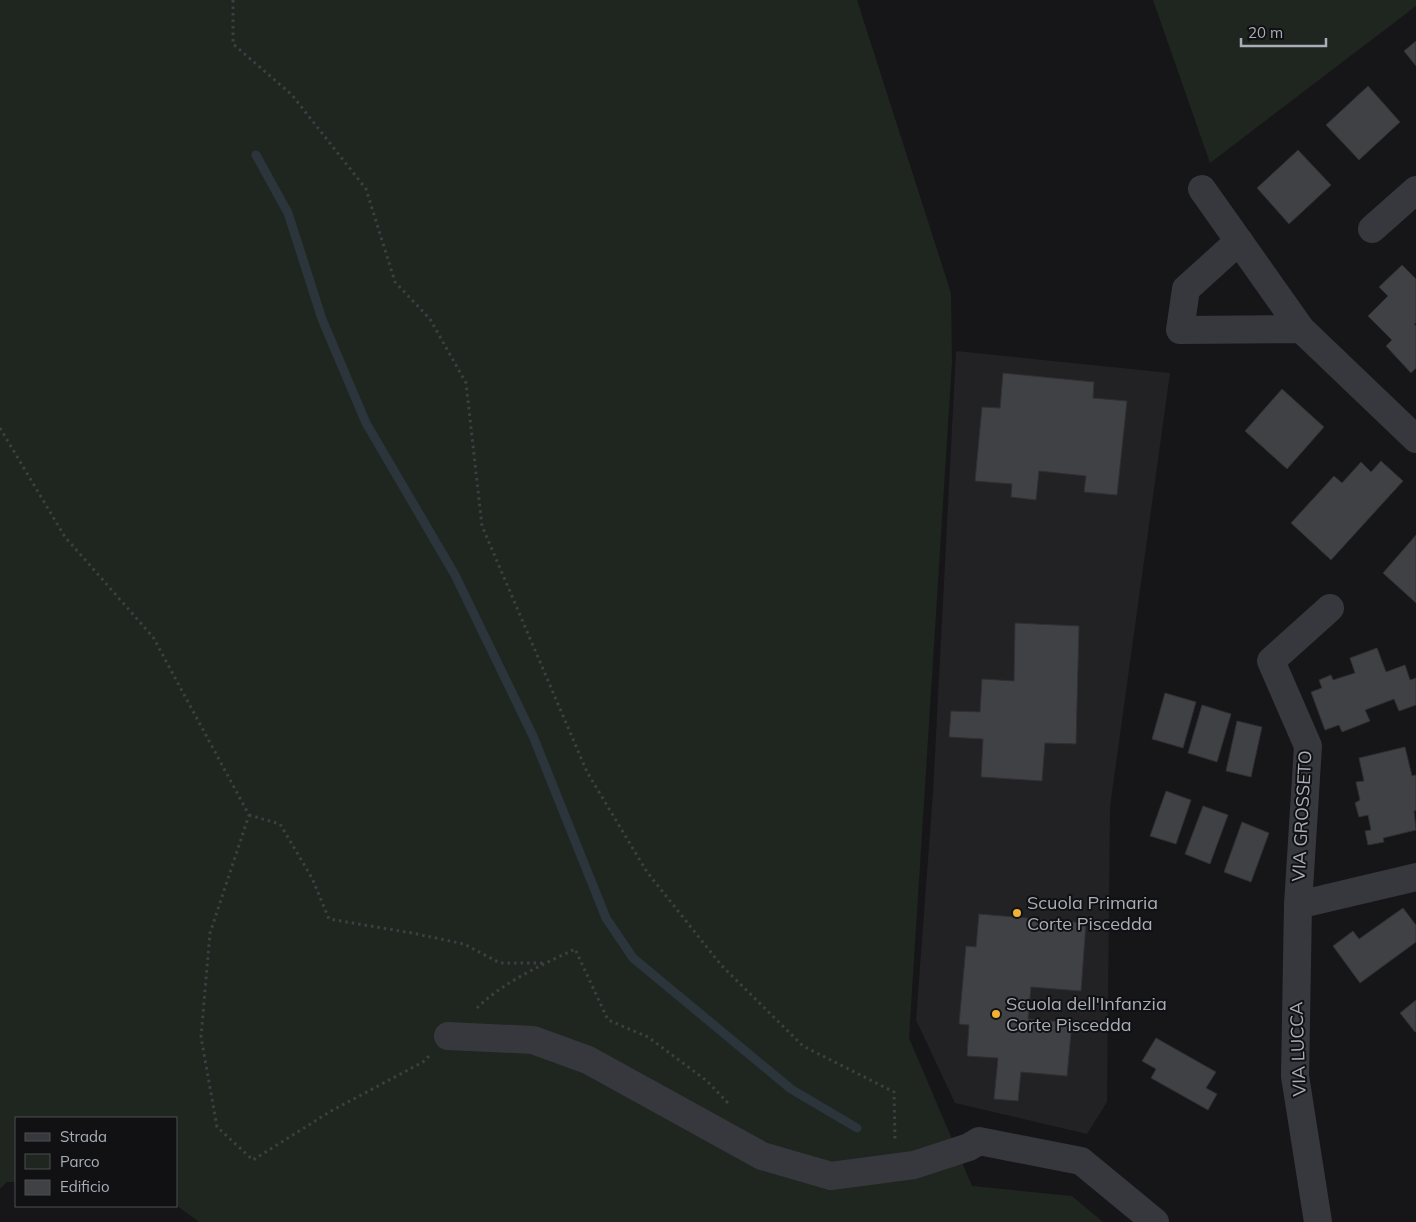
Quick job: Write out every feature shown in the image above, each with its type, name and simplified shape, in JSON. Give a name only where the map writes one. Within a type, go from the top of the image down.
[{"type":"street","points":[[1202,189],[1301,328],[1416,439]]},
{"type":"street","points":[[1372,229],[1416,190]]},
{"type":"street","points":[[1239,241],[1186,289],[1180,330],[1301,328]]},
{"type":"street","name":"VIA GROSSETO","points":[[1330,608],[1271,661],[1308,746],[1298,905],[1416,877]]},
{"type":"street","name":"VIA LUCCA","points":[[1298,905],[1295,1076],[1318,1222]]},
{"type":"street","points":[[448,1036],[533,1040],[588,1060],[762,1156],[831,1176],[914,1165],[969,1147],[979,1141],[1080,1161],[1155,1222]]},
{"type":"path","points":[[233,0],[233,44],[292,95],[366,189],[395,282],[430,319],[466,383],[482,526],[586,772],[646,872],[721,965],[803,1046],[894,1092],[896,1167]]},
{"type":"path","points":[[0,428],[65,537],[153,637],[249,815],[280,824],[312,878],[329,919],[464,944],[500,963],[546,962]]},
{"type":"path","points":[[249,815],[210,934],[201,1037],[217,1127],[253,1160],[331,1111],[423,1062],[487,998],[546,962],[575,949],[608,1020],[648,1037],[707,1081],[734,1109]]},
{"type":"shaded area","points":[[956,351],[1170,373],[1110,807],[1107,1102],[1087,1134],[955,1103],[916,1020],[933,793]]},
{"type":"green space","points":[[0,0],[857,0],[951,293],[952,362],[909,1038],[972,1186],[1072,1196],[1103,1222],[199,1222],[178,1206],[178,1117],[15,1117],[15,1182],[7,1182],[0,1189]]},
{"type":"green space","points":[[1153,0],[1416,0],[1416,6],[1210,163]]},
{"type":"building","points":[[1416,41],[1416,66],[1404,51]]},
{"type":"building","points":[[1368,86],[1400,122],[1359,160],[1326,125]]},
{"type":"building","points":[[1298,150],[1331,185],[1289,224],[1257,188]]},
{"type":"building","points":[[1402,265],[1416,279],[1416,323],[1414,324],[1416,326],[1416,368],[1411,373],[1386,346],[1392,340],[1368,316],[1388,296],[1379,287]]},
{"type":"building","points":[[1003,373],[1094,382],[1093,398],[1127,401],[1117,495],[1084,492],[1086,476],[1039,471],[1036,500],[1011,497],[1012,484],[975,481],[982,407],[1000,408]]},
{"type":"building","points":[[1282,389],[1324,427],[1287,469],[1245,431]]},
{"type":"building","points":[[1381,461],[1403,481],[1331,560],[1291,523],[1334,476],[1342,483],[1361,462],[1371,472]]},
{"type":"building","points":[[1416,535],[1416,603],[1383,573]]},
{"type":"building","points":[[1015,623],[1079,626],[1076,744],[1045,743],[1042,781],[981,777],[983,739],[949,737],[951,711],[980,712],[982,679],[1014,681]]},
{"type":"building","points":[[1377,648],[1386,672],[1405,665],[1410,680],[1416,678],[1416,705],[1399,711],[1394,699],[1365,710],[1370,721],[1342,732],[1339,725],[1325,730],[1311,692],[1322,688],[1319,680],[1331,675],[1333,680],[1355,673],[1350,658]]},
{"type":"building","points":[[1165,693],[1196,702],[1183,748],[1152,739]]},
{"type":"building","points":[[1202,705],[1231,714],[1217,762],[1188,753]]},
{"type":"building","points":[[1237,721],[1262,727],[1251,777],[1226,771]]},
{"type":"building","points":[[1405,747],[1412,776],[1416,775],[1416,810],[1414,811],[1416,830],[1383,838],[1384,842],[1368,845],[1365,831],[1371,830],[1368,815],[1359,817],[1355,803],[1360,800],[1356,782],[1364,781],[1359,758]]},
{"type":"building","points":[[1166,791],[1191,800],[1176,844],[1150,836]]},
{"type":"building","points":[[1203,806],[1228,815],[1210,864],[1185,854]]},
{"type":"building","points":[[1242,822],[1269,833],[1251,882],[1224,872]]},
{"type":"building","points":[[1403,908],[1416,925],[1416,942],[1360,983],[1333,946],[1353,931],[1359,939]]},
{"type":"building","points":[[979,914],[1086,923],[1081,991],[1031,987],[1028,1019],[1072,1023],[1067,1076],[1021,1072],[1018,1101],[994,1099],[998,1058],[967,1056],[969,1025],[959,1024],[966,946],[976,947]]},
{"type":"building","points":[[1416,1000],[1416,1031],[1415,1032],[1400,1013]]},
{"type":"building","points":[[1156,1038],[1216,1072],[1206,1088],[1217,1094],[1208,1110],[1151,1078],[1156,1069],[1142,1061]]},
{"type":"waterway","points":[[256,155],[288,213],[322,319],[366,423],[455,575],[533,736],[606,918],[633,958],[791,1089],[857,1128]]},
{"type":"place","name":"Scuola Primaria Corte Piscedda","points":[[1017,913]]},
{"type":"place","name":"Scuola dell'Infanzia Corte Piscedda","points":[[996,1014]]}]
